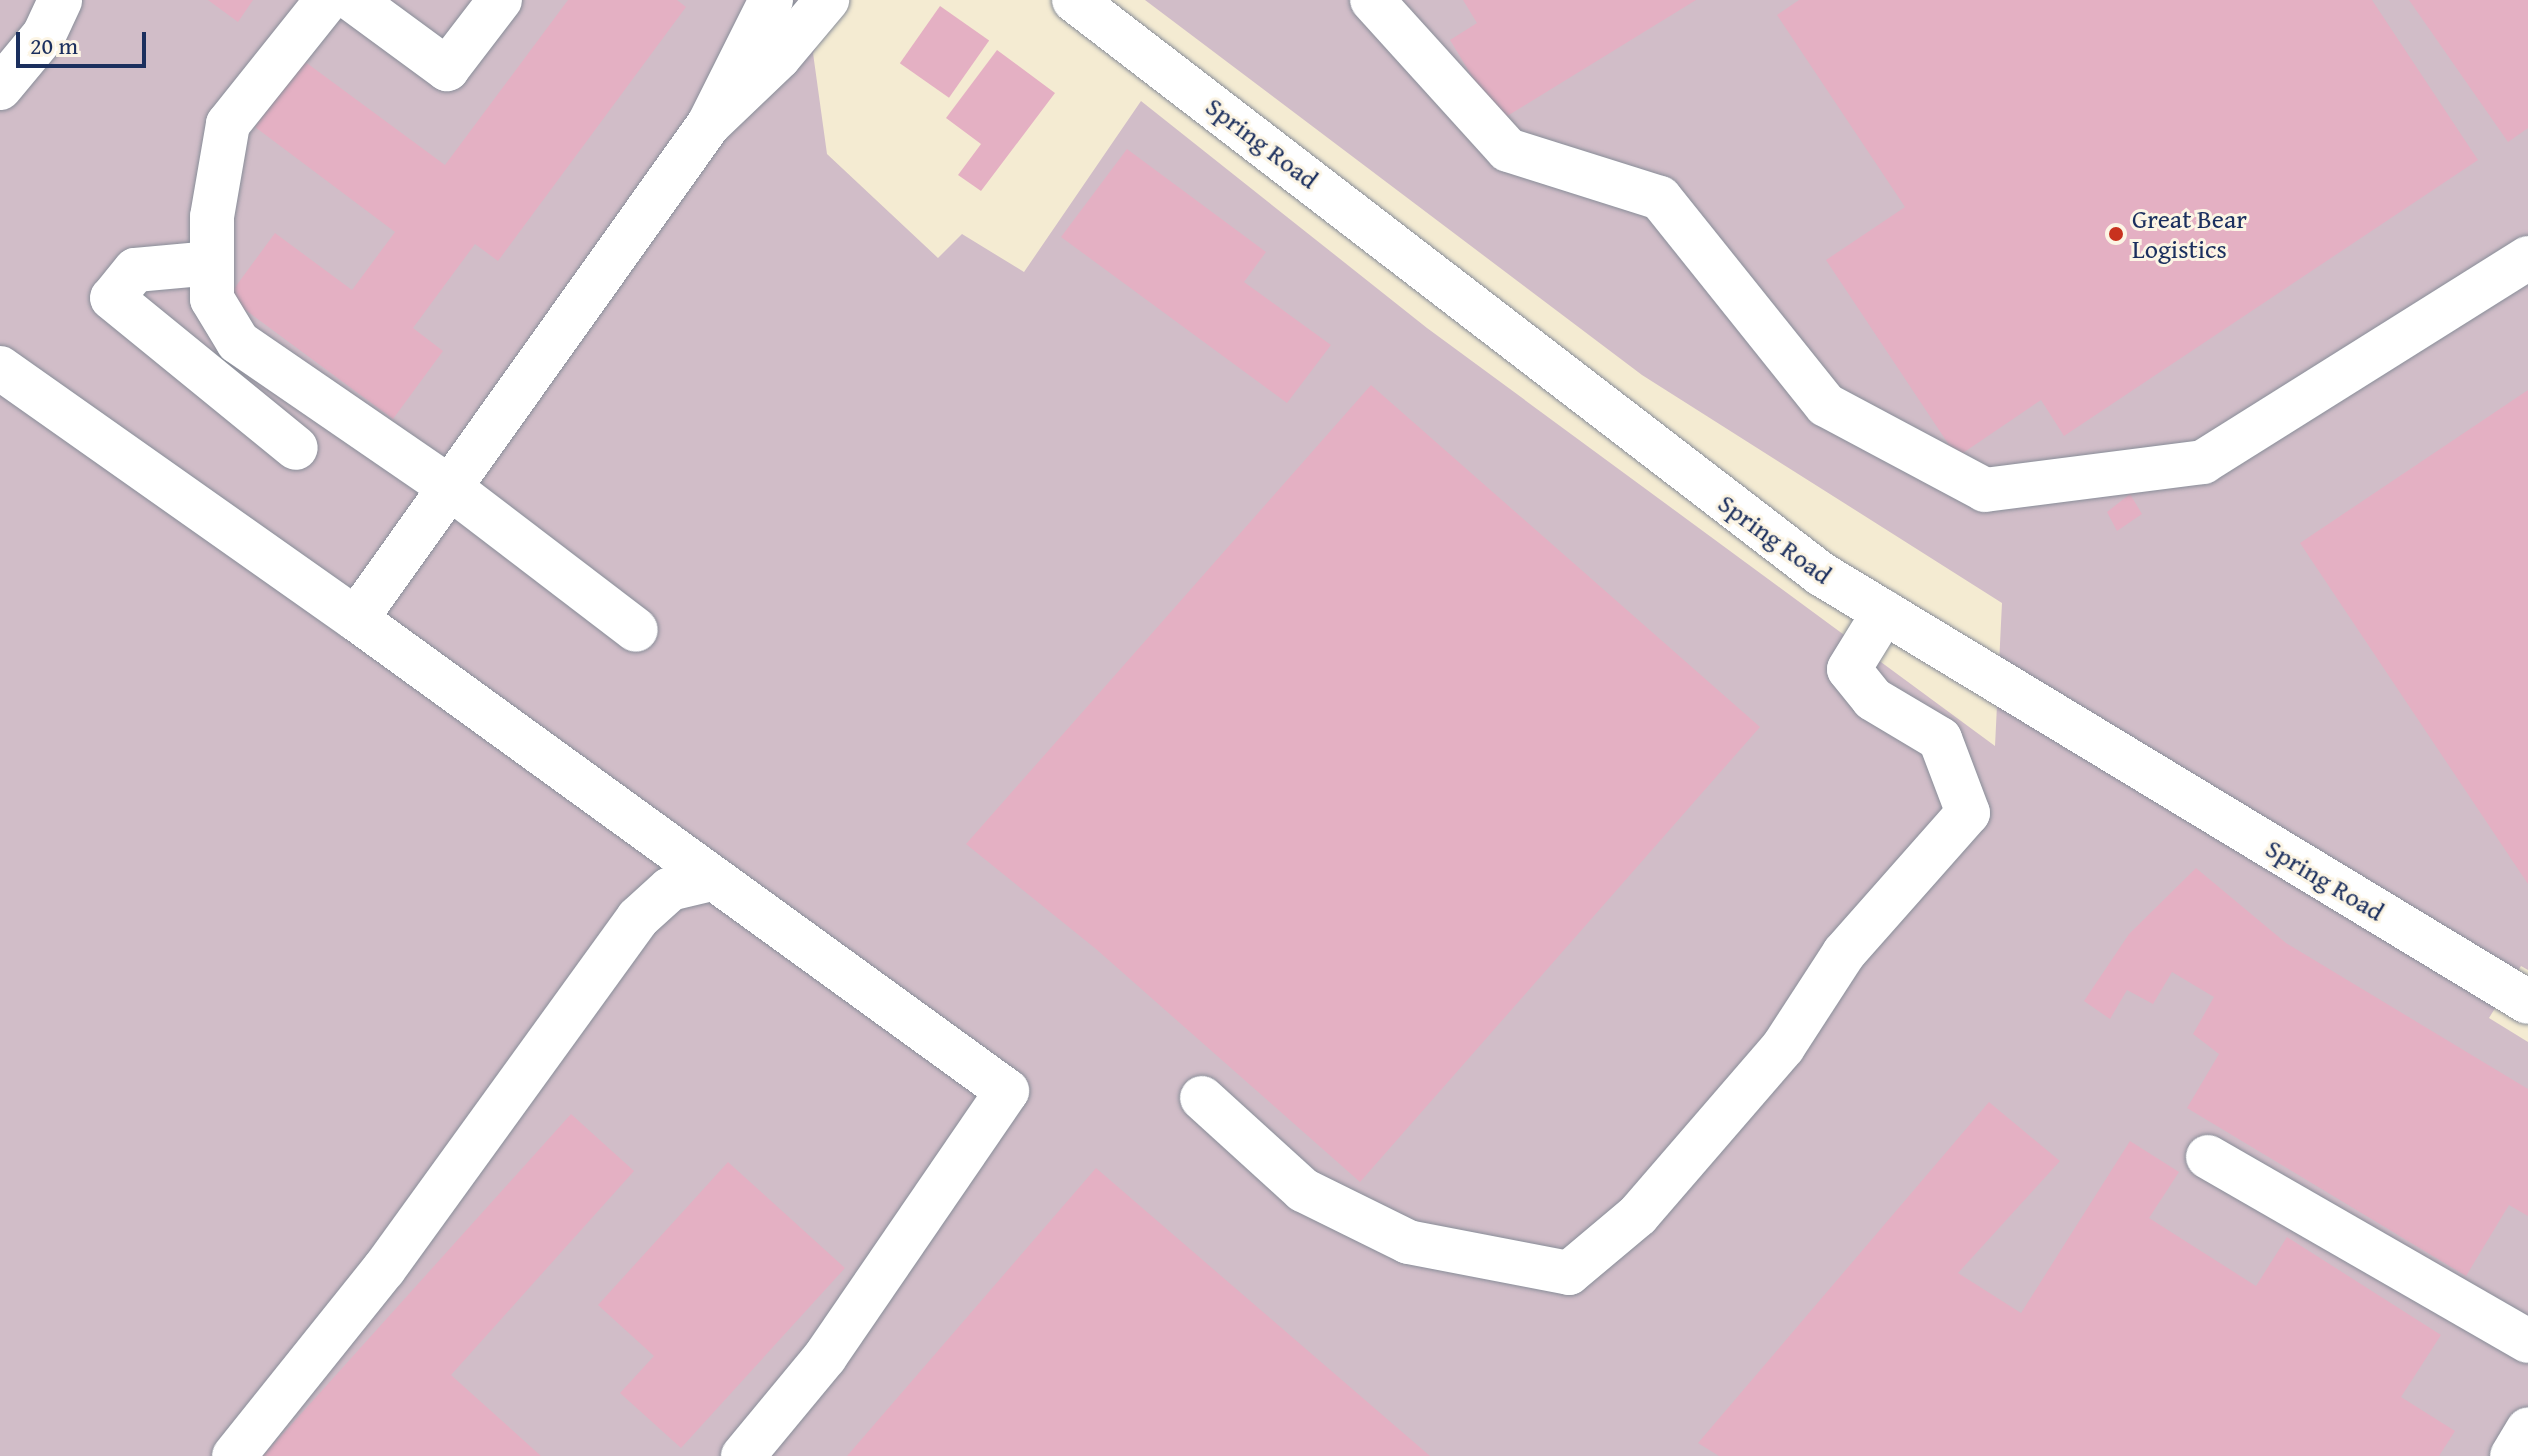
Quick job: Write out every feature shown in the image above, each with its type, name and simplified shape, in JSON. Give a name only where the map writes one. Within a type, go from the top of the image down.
[{"type":"main road","points":[[0,88],[44,35],[60,0]]},
{"type":"main road","points":[[327,0],[228,124],[212,217],[212,299],[238,342],[449,487],[636,630]]},
{"type":"main road","points":[[353,0],[447,69],[500,0]]},
{"type":"main road","points":[[709,124],[771,0]]},
{"type":"main road","points":[[356,619],[709,124],[827,0]]},
{"type":"main road","name":"Spring Road","points":[[1074,0],[1762,532],[1884,612],[2528,1002]]},
{"type":"main road","points":[[1372,0],[1508,150],[1660,198],[1826,405],[1985,490],[2203,462],[2528,258]]},
{"type":"main road","points":[[212,263],[135,270],[112,298],[296,448]]},
{"type":"main road","points":[[0,368],[356,619],[1007,1091],[825,1357],[743,1456]]},
{"type":"main road","points":[[1202,1098],[1303,1190],[1408,1242],[1569,1273],[1638,1215],[1783,1047],[1844,953],[1968,813],[1940,739],[1873,699],[1849,669],[1884,612]]},
{"type":"main road","points":[[234,1456],[384,1269],[638,918],[670,889],[711,879]]},
{"type":"main road","points":[[2208,1157],[2528,1341]]},
{"type":"main road","points":[[2512,1456],[2528,1429]]},
{"type":"shaded area","points":[[0,0],[832,0],[839,6],[813,53],[827,154],[938,258],[962,234],[1024,272],[1141,101],[1427,328],[1995,746],[2002,603],[1642,375],[1145,0],[2528,0],[2528,970],[2521,966],[2489,1018],[2528,1042],[2528,1456],[0,1456]]},
{"type":"building","points":[[208,0],[253,0],[238,22]]},
{"type":"building","points":[[568,0],[677,0],[686,7],[498,261],[475,244],[413,328],[443,351],[393,419],[228,297],[275,233],[352,290],[395,232],[255,127],[304,61],[445,165]]},
{"type":"building","points":[[1463,0],[1696,0],[1499,121],[1450,40],[1477,23]]},
{"type":"building","name":"Great Bear Logistics","points":[[1799,0],[2372,0],[2478,160],[2064,436],[2041,400],[1957,457],[1826,260],[1905,207],[1777,15]]},
{"type":"building","points":[[2409,0],[2528,0],[2528,128],[2508,142]]},
{"type":"building","points":[[940,6],[989,40],[949,98],[900,63]]},
{"type":"building","points":[[997,50],[1055,93],[981,191],[958,175],[981,144],[946,118]]},
{"type":"building","points":[[1127,149],[1266,252],[1244,282],[1331,345],[1287,403],[1061,237]]},
{"type":"building","points":[[1371,385],[1760,727],[1360,1182],[1096,949],[966,844]]},
{"type":"building","points":[[2528,390],[2528,884],[2300,543]]},
{"type":"building","points":[[2130,494],[2142,514],[2117,531],[2107,512]]},
{"type":"building","points":[[2196,868],[2286,943],[2528,1089],[2528,1216],[2509,1205],[2466,1276],[2187,1108],[2219,1054],[2193,1034],[2214,997],[2172,972],[2153,1004],[2127,990],[2110,1019],[2084,1001],[2129,934]]},
{"type":"building","points":[[1989,1102],[2060,1161],[1958,1273],[2021,1313],[2130,1141],[2179,1172],[2149,1218],[2256,1286],[2287,1237],[2441,1335],[2401,1397],[2455,1431],[2439,1456],[1719,1456],[1698,1443]]},
{"type":"building","points":[[571,1114],[634,1171],[451,1375],[541,1456],[263,1456]]},
{"type":"building","points":[[728,1162],[845,1268],[681,1448],[620,1393],[654,1356],[598,1305]]},
{"type":"building","points":[[1096,1168],[1430,1456],[847,1456]]},
{"type":"place","name":"Great Bear Logistics","points":[[2116,234]]}]
